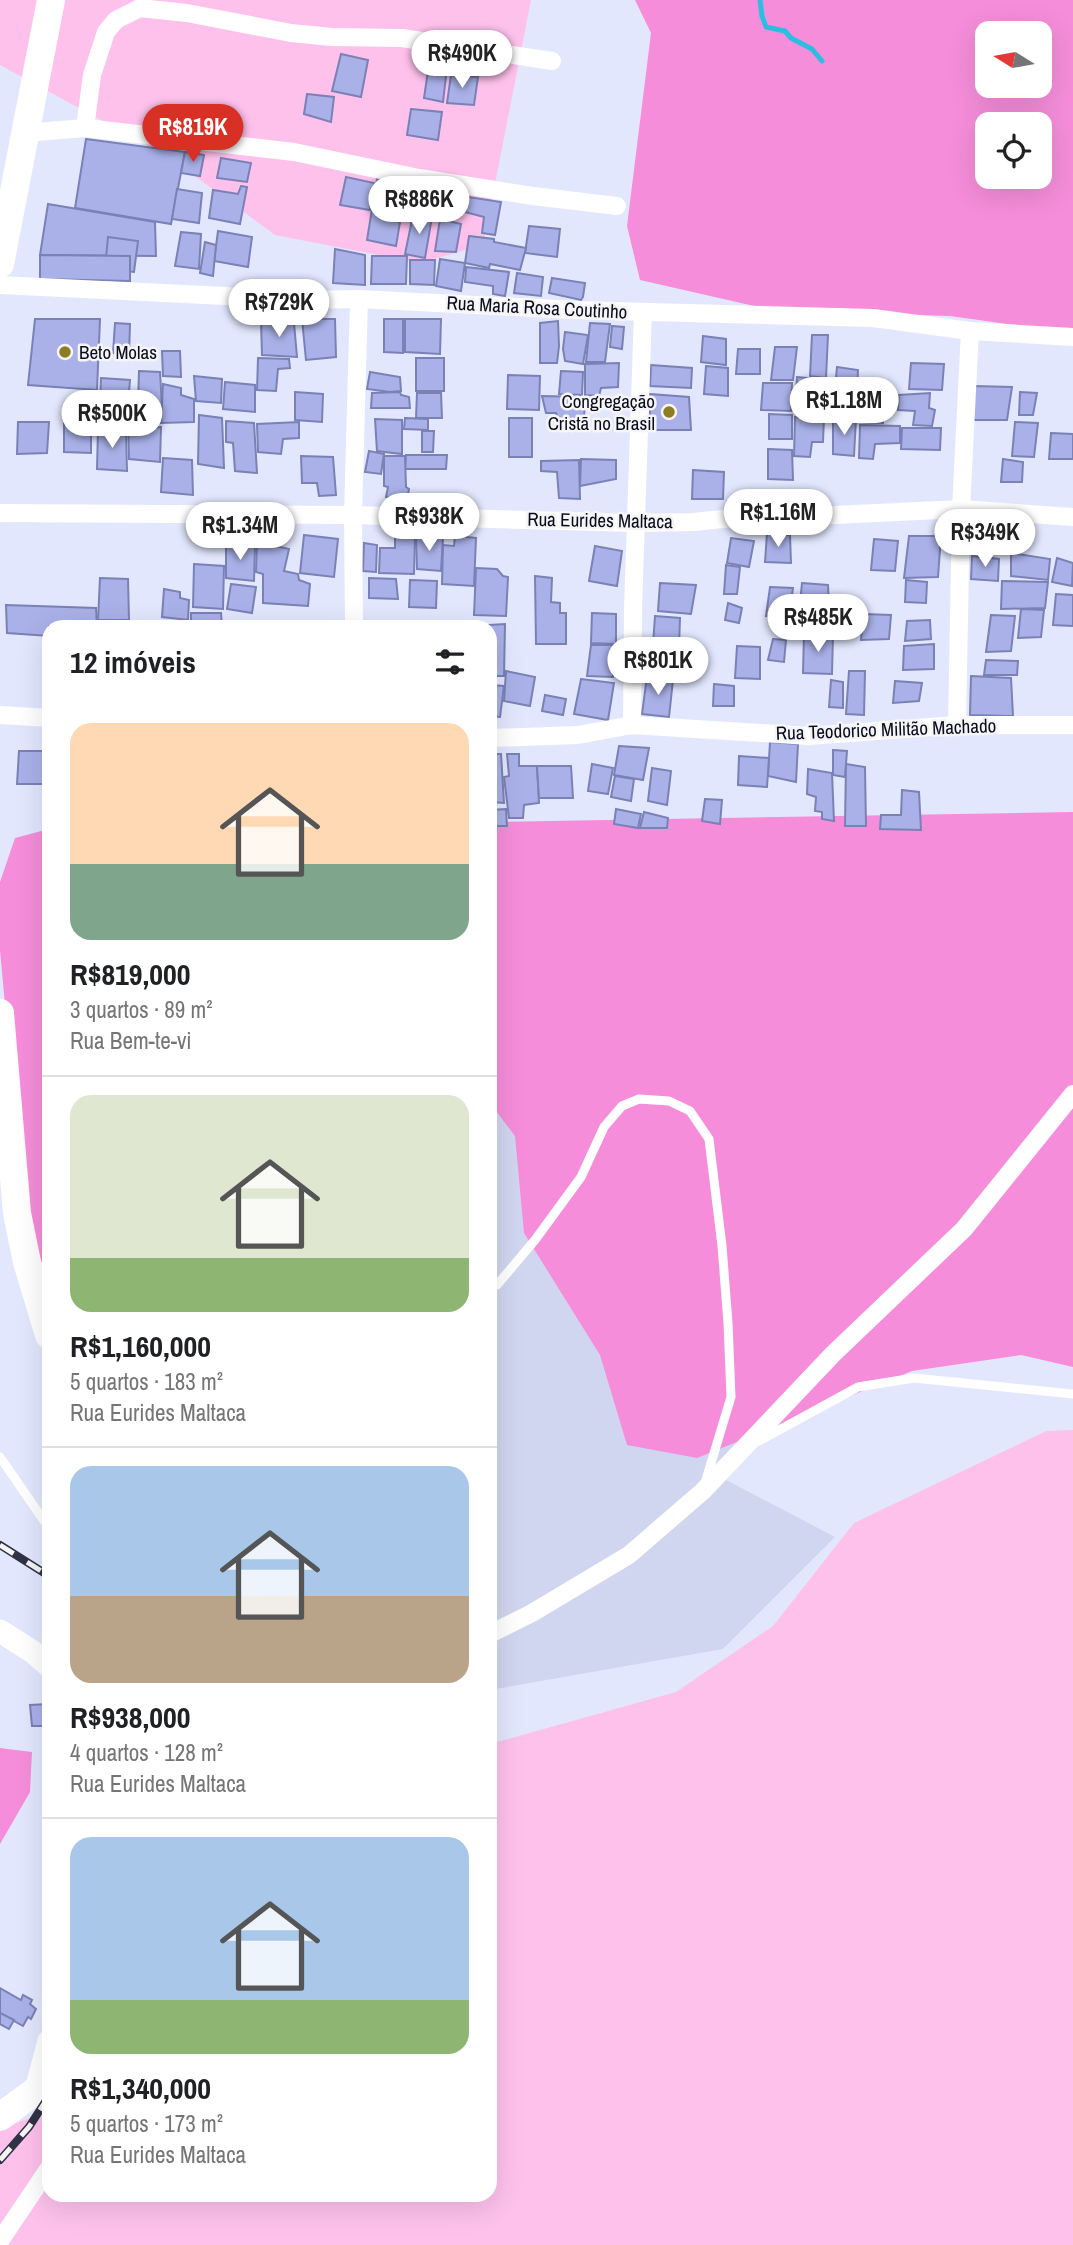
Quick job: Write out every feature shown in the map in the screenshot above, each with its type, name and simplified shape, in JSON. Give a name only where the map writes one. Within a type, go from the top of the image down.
[{"type":"main road","points":[[0,264],[51,0]]},
{"type":"main road","points":[[0,1013],[17,1213],[27,1262],[42,1312]]},
{"type":"main road","points":[[0,2117],[42,2087]]},
{"type":"street","points":[[85,128],[92,75],[106,32],[116,20],[140,8],[187,13],[291,33],[332,37],[402,38],[552,61]]},
{"type":"street","points":[[24,133],[85,128],[294,152],[419,178],[617,206]]},
{"type":"street","name":"Rua Maria Rosa Coutinho","points":[[0,285],[304,300],[359,299],[643,312],[873,318],[970,331],[1073,337]]},
{"type":"street","points":[[354,620],[359,299]]},
{"type":"street","points":[[632,725],[643,312]]},
{"type":"street","points":[[957,725],[961,509],[970,331]]},
{"type":"street","name":"Rua Eurides Maltaca","points":[[0,513],[354,515],[636,523],[961,509],[1073,517]]},
{"type":"street","points":[[0,715],[42,718]]},
{"type":"street","name":"Rua Teodorico Militão Machado","points":[[497,737],[578,735],[632,725],[809,736],[957,725],[1073,725]]},
{"type":"street","points":[[497,1630],[532,1613],[629,1555],[703,1491],[833,1354],[964,1229],[1073,1094]]},
{"type":"street","points":[[0,1631],[42,1660]]},
{"type":"street","points":[[0,2241],[42,2178]]},
{"type":"lane","points":[[497,1285],[535,1240],[581,1177],[604,1127],[622,1106],[639,1099],[669,1101],[690,1111],[709,1139],[722,1246],[731,1397],[703,1491]]},
{"type":"lane","points":[[742,1450],[858,1387],[914,1378],[1073,1394]]},
{"type":"lane","points":[[0,1457],[42,1518]]},
{"type":"shaded area","points":[[0,0],[531,0],[483,245],[420,263],[275,235],[169,157],[0,65]]},
{"type":"shaded area","points":[[635,0],[1073,0],[1073,333],[950,316],[776,311],[640,280],[627,226],[651,33]]},
{"type":"shaded area","points":[[1073,812],[1073,1367],[1021,1355],[912,1371],[697,1458],[627,1445],[600,1355],[524,1233],[515,1136],[497,1112],[497,822]]},
{"type":"shaded area","points":[[42,831],[42,1302],[28,1257],[0,950],[0,882],[15,838]]},
{"type":"shaded area","points":[[497,1058],[924,1255],[709,1471],[835,1537],[723,1649],[497,1689]]},
{"type":"shaded area","points":[[1073,1430],[1073,2245],[0,2245],[0,2129],[42,2114],[42,2202],[497,2202],[497,1742],[676,1692],[773,1626],[854,1523],[1046,1431]]},
{"type":"shaded area","points":[[0,1748],[32,1752],[30,1792],[0,1844]]},
{"type":"building","points":[[341,54],[368,60],[361,97],[332,91]]},
{"type":"building","points":[[429,64],[447,67],[443,102],[424,98]]},
{"type":"building","points":[[451,75],[478,77],[474,105],[447,103]]},
{"type":"building","points":[[307,94],[334,97],[331,122],[304,114]]},
{"type":"building","points":[[411,109],[442,112],[438,140],[407,135]]},
{"type":"building","points":[[86,139],[185,152],[171,224],[75,208]]},
{"type":"building","points":[[185,152],[204,155],[200,176],[181,173]]},
{"type":"building","points":[[221,158],[251,163],[247,182],[217,178]]},
{"type":"building","points":[[346,177],[374,183],[370,210],[340,205]]},
{"type":"building","points":[[377,179],[390,181],[383,218],[400,222],[396,246],[367,240]]},
{"type":"building","points":[[241,186],[247,187],[240,224],[209,218],[213,190],[238,194]]},
{"type":"building","points":[[177,189],[202,193],[199,223],[172,219]]},
{"type":"building","points":[[468,197],[501,202],[495,235],[482,233],[484,217],[465,212]]},
{"type":"building","points":[[48,204],[155,222],[156,256],[40,255]]},
{"type":"building","points":[[413,215],[432,217],[425,258],[405,254]]},
{"type":"building","points":[[440,219],[461,224],[456,252],[435,251]]},
{"type":"building","points":[[529,226],[560,229],[557,257],[525,253]]},
{"type":"building","points":[[218,231],[252,237],[248,267],[214,261]]},
{"type":"building","points":[[181,232],[201,234],[199,269],[175,266]]},
{"type":"building","points":[[469,236],[494,239],[494,242],[526,248],[520,270],[490,264],[489,268],[465,263]]},
{"type":"building","points":[[108,237],[138,241],[134,272],[105,269]]},
{"type":"building","points":[[205,242],[216,245],[213,276],[200,273]]},
{"type":"building","points":[[335,249],[365,255],[365,285],[333,283]]},
{"type":"building","points":[[40,255],[130,256],[130,281],[40,279]]},
{"type":"building","points":[[372,256],[407,256],[406,284],[371,284]]},
{"type":"building","points":[[440,259],[465,263],[461,291],[436,286]]},
{"type":"building","points":[[410,260],[435,260],[434,285],[410,284]]},
{"type":"building","points":[[466,267],[509,272],[505,296],[493,294],[493,286],[465,282]]},
{"type":"building","points":[[517,273],[543,277],[541,296],[514,293]]},
{"type":"building","points":[[552,278],[585,283],[581,300],[549,293]]},
{"type":"building","name":"Beto Molas","points":[[35,319],[100,319],[97,390],[28,385]]},
{"type":"building","points":[[302,319],[335,319],[336,357],[306,360]]},
{"type":"building","points":[[384,319],[403,319],[403,353],[384,352]]},
{"type":"building","points":[[405,319],[441,319],[440,354],[405,352]]},
{"type":"building","points":[[558,321],[557,363],[540,363],[540,323]]},
{"type":"building","points":[[261,322],[294,323],[297,357],[262,355]]},
{"type":"building","points":[[115,323],[130,324],[129,355],[113,353]]},
{"type":"building","points":[[590,323],[610,324],[605,362],[586,362]]},
{"type":"building","points":[[612,326],[624,327],[622,349],[610,347]]},
{"type":"building","points":[[565,332],[588,335],[583,364],[565,361]]},
{"type":"building","points":[[812,335],[828,335],[826,378],[810,376]]},
{"type":"building","points":[[703,336],[726,339],[726,365],[701,362]]},
{"type":"building","points":[[775,347],[797,347],[793,380],[771,380]]},
{"type":"building","points":[[738,349],[760,349],[760,374],[736,374]]},
{"type":"building","points":[[162,351],[180,351],[181,377],[163,376]]},
{"type":"building","points":[[258,358],[289,359],[290,368],[278,369],[276,391],[257,390]]},
{"type":"building","points":[[416,358],[444,358],[444,391],[416,391]]},
{"type":"building","points":[[619,363],[618,387],[601,388],[599,396],[585,395],[585,364]]},
{"type":"building","points":[[911,363],[944,364],[942,390],[909,389]]},
{"type":"building","points":[[651,365],[692,368],[691,388],[650,386]]},
{"type":"building","points":[[706,366],[728,368],[728,396],[704,394]]},
{"type":"building","points":[[837,367],[858,370],[857,389],[835,389]]},
{"type":"building","points":[[139,371],[160,372],[162,406],[138,404]]},
{"type":"building","points":[[561,371],[583,372],[582,395],[559,394]]},
{"type":"building","points":[[370,372],[400,377],[401,391],[367,389]]},
{"type":"building","points":[[508,375],[540,376],[539,410],[507,409]]},
{"type":"building","points":[[194,376],[222,379],[221,403],[196,401]]},
{"type":"building","points":[[797,377],[827,380],[824,411],[795,411]]},
{"type":"building","points":[[101,378],[130,380],[128,405],[100,403]]},
{"type":"building","points":[[225,382],[255,385],[255,412],[223,409]]},
{"type":"building","points":[[763,383],[792,383],[791,411],[761,410]]},
{"type":"building","points":[[163,384],[181,388],[181,395],[194,399],[194,422],[161,423]]},
{"type":"building","points":[[974,386],[1012,387],[1007,420],[971,420]]},
{"type":"building","points":[[295,392],[323,394],[322,422],[295,420]]},
{"type":"building","points":[[400,392],[401,395],[409,397],[410,408],[371,408],[372,393]]},
{"type":"building","points":[[828,392],[857,393],[857,412],[826,412]]},
{"type":"building","points":[[1020,392],[1037,393],[1033,415],[1019,415]]},
{"type":"building","points":[[417,393],[441,393],[442,418],[416,418]]},
{"type":"building","points":[[930,393],[929,408],[935,410],[932,426],[913,425],[915,411],[898,410],[899,395]]},
{"type":"building","points":[[650,394],[689,397],[691,430],[650,430]]},
{"type":"building","points":[[542,396],[585,397],[584,419],[558,419],[556,413],[546,413]]},
{"type":"building","points":[[884,396],[883,423],[859,422],[861,397]]},
{"type":"building","points":[[99,405],[113,405],[113,426],[97,426]]},
{"type":"building","points":[[130,406],[160,408],[161,418],[130,418]]},
{"type":"building","points":[[769,414],[792,415],[792,439],[769,439]]},
{"type":"building","points":[[199,415],[222,418],[224,468],[198,464]]},
{"type":"building","points":[[795,417],[824,418],[823,442],[812,442],[810,457],[794,456]]},
{"type":"building","points":[[405,418],[428,419],[428,430],[404,429]]},
{"type":"building","points":[[509,418],[532,418],[532,457],[509,457]]},
{"type":"building","points":[[375,419],[402,420],[402,454],[377,451]]},
{"type":"building","points":[[833,419],[856,419],[854,456],[833,454]]},
{"type":"building","points":[[128,420],[137,421],[137,428],[161,427],[160,462],[129,459]]},
{"type":"building","points":[[226,421],[254,423],[257,473],[235,471],[233,443],[226,442]]},
{"type":"building","points":[[18,422],[49,422],[47,453],[17,454]]},
{"type":"building","points":[[299,422],[299,438],[283,439],[281,454],[258,452],[257,424]]},
{"type":"building","points":[[1015,422],[1038,423],[1034,457],[1012,456]]},
{"type":"building","points":[[64,423],[91,423],[91,453],[64,452]]},
{"type":"building","points":[[860,425],[900,426],[900,443],[875,444],[873,459],[859,458]]},
{"type":"building","points":[[902,428],[941,428],[940,450],[901,449]]},
{"type":"building","points":[[98,430],[126,431],[127,471],[97,469]]},
{"type":"building","points":[[422,431],[434,431],[433,452],[422,452]]},
{"type":"building","points":[[1051,433],[1073,434],[1073,459],[1049,459]]},
{"type":"building","points":[[768,449],[792,450],[793,480],[768,479]]},
{"type":"building","points":[[369,451],[384,454],[381,474],[365,472]]},
{"type":"building","points":[[406,455],[447,455],[446,469],[405,469]]},
{"type":"building","points":[[301,456],[333,457],[336,495],[319,496],[317,483],[302,483]]},
{"type":"building","points":[[384,456],[405,456],[406,487],[409,489],[407,500],[386,497],[388,487],[384,486]]},
{"type":"building","points":[[163,458],[192,460],[193,495],[161,492]]},
{"type":"building","points":[[581,459],[616,460],[616,479],[580,486]]},
{"type":"building","points":[[1003,459],[1023,462],[1022,482],[1001,482]]},
{"type":"building","points":[[579,460],[580,499],[559,498],[557,472],[541,471],[541,461]]},
{"type":"building","points":[[693,470],[724,472],[723,499],[692,499]]},
{"type":"building","points":[[971,527],[991,529],[989,553],[969,549]]},
{"type":"building","points":[[767,533],[790,535],[791,563],[765,562]]},
{"type":"building","points":[[304,535],[338,539],[334,577],[300,573]]},
{"type":"building","points":[[416,536],[443,537],[441,571],[417,569]]},
{"type":"building","points":[[455,536],[476,538],[474,586],[442,584],[443,545],[454,546]]},
{"type":"building","points":[[909,536],[941,536],[938,577],[904,578]]},
{"type":"building","points":[[395,538],[415,538],[414,574],[379,573],[380,548],[395,548]]},
{"type":"building","points":[[731,538],[754,541],[749,567],[727,563]]},
{"type":"building","points":[[874,539],[898,541],[895,571],[871,570]]},
{"type":"building","points":[[257,542],[289,549],[284,571],[298,574],[299,580],[310,584],[308,606],[263,603],[263,574],[256,572]]},
{"type":"building","points":[[226,543],[255,546],[254,581],[226,578]]},
{"type":"building","points":[[364,543],[377,545],[376,572],[363,571]]},
{"type":"building","points":[[595,546],[622,551],[617,586],[589,581]]},
{"type":"building","points":[[1011,553],[1050,559],[1048,580],[1011,576]]},
{"type":"building","points":[[972,556],[999,559],[998,581],[971,579]]},
{"type":"building","points":[[1057,558],[1073,563],[1072,586],[1052,582]]},
{"type":"building","points":[[194,564],[224,566],[223,609],[193,607]]},
{"type":"building","points":[[726,565],[740,567],[737,594],[724,594]]},
{"type":"building","points":[[476,568],[497,569],[503,576],[508,577],[506,616],[474,615]]},
{"type":"building","points":[[535,576],[552,578],[551,602],[560,603],[560,613],[566,613],[566,644],[536,644]]},
{"type":"building","points":[[100,578],[128,579],[129,620],[98,620]]},
{"type":"building","points":[[369,578],[396,579],[398,599],[369,598]]},
{"type":"building","points":[[410,580],[437,581],[436,608],[409,607]]},
{"type":"building","points":[[906,580],[927,582],[926,603],[905,602]]},
{"type":"building","points":[[1002,581],[1048,582],[1045,608],[1001,609]]},
{"type":"building","points":[[660,583],[696,585],[691,614],[658,611]]},
{"type":"building","points":[[802,583],[828,585],[829,604],[800,604]]},
{"type":"building","points":[[231,584],[256,587],[252,613],[227,609]]},
{"type":"building","points":[[770,587],[793,588],[789,618],[766,616]]},
{"type":"building","points":[[164,589],[180,592],[180,598],[189,600],[188,620],[162,617]]},
{"type":"building","points":[[1056,594],[1073,595],[1073,626],[1053,625]]},
{"type":"building","points":[[728,603],[742,608],[739,623],[725,620]]},
{"type":"building","points":[[6,605],[96,608],[97,620],[42,620],[42,636],[7,633]]},
{"type":"building","points":[[801,606],[827,610],[826,625],[798,623]]},
{"type":"building","points":[[1021,609],[1044,610],[1041,637],[1018,638]]},
{"type":"building","points":[[191,613],[221,613],[222,620],[191,620]]},
{"type":"building","points":[[592,613],[616,614],[616,644],[591,643]]},
{"type":"building","points":[[864,614],[891,615],[889,639],[861,640]]},
{"type":"building","points":[[991,615],[1015,616],[1011,651],[986,652]]},
{"type":"building","points":[[655,616],[680,618],[679,647],[653,644]]},
{"type":"building","points":[[930,620],[931,639],[905,641],[907,621]]},
{"type":"building","points":[[497,624],[505,624],[504,676],[497,676]]},
{"type":"building","points":[[804,633],[833,634],[832,674],[803,673]]},
{"type":"building","points":[[773,639],[786,640],[784,662],[768,660]]},
{"type":"building","points":[[934,644],[934,669],[903,670],[904,646]]},
{"type":"building","points":[[591,645],[614,645],[613,677],[587,676]]},
{"type":"building","points":[[737,646],[760,647],[760,679],[735,678]]},
{"type":"building","points":[[986,660],[1018,661],[1017,675],[984,675]]},
{"type":"building","points":[[506,671],[535,677],[530,706],[504,701]]},
{"type":"building","points":[[849,671],[865,671],[864,715],[846,714]]},
{"type":"building","points":[[647,676],[673,680],[669,717],[642,714]]},
{"type":"building","points":[[971,676],[1011,678],[1013,716],[970,715]]},
{"type":"building","points":[[581,679],[614,683],[608,720],[574,714]]},
{"type":"building","points":[[831,680],[843,682],[843,708],[829,707]]},
{"type":"building","points":[[895,681],[922,683],[919,701],[893,703]]},
{"type":"building","points":[[714,684],[734,686],[734,706],[713,706]]},
{"type":"building","points":[[497,686],[504,686],[500,717],[497,717]]},
{"type":"building","points":[[545,695],[566,699],[563,715],[542,711]]},
{"type":"building","points":[[770,742],[798,744],[796,782],[768,776]]},
{"type":"building","points":[[619,746],[649,748],[643,780],[614,775]]},
{"type":"building","points":[[833,750],[847,751],[845,777],[833,775]]},
{"type":"building","points":[[19,751],[42,751],[42,784],[17,784]]},
{"type":"building","points":[[497,754],[501,754],[504,803],[497,802]]},
{"type":"building","points":[[507,754],[519,754],[519,766],[537,766],[539,803],[524,805],[523,818],[509,818],[504,777],[509,776]]},
{"type":"building","points":[[739,756],[769,758],[767,787],[738,785]]},
{"type":"building","points":[[592,764],[613,768],[608,794],[588,791]]},
{"type":"building","points":[[846,764],[865,767],[866,826],[845,826]]},
{"type":"building","points":[[537,766],[571,766],[573,798],[539,798]]},
{"type":"building","points":[[652,768],[671,771],[667,805],[648,801]]},
{"type":"building","points":[[808,769],[832,773],[834,821],[822,819],[822,812],[815,811],[816,797],[807,794]]},
{"type":"building","points":[[615,776],[634,779],[631,801],[611,797]]},
{"type":"building","points":[[902,790],[919,792],[921,830],[880,829],[881,815],[901,815]]},
{"type":"building","points":[[705,799],[722,800],[720,824],[702,821]]},
{"type":"building","points":[[506,809],[507,826],[497,826],[497,810]]},
{"type":"building","points":[[616,809],[641,814],[638,828],[614,824]]},
{"type":"building","points":[[644,812],[668,818],[667,828],[640,828]]},
{"type":"building","points":[[42,1704],[42,1726],[32,1726],[30,1705]]},
{"type":"building","points":[[0,1988],[21,2000],[23,1995],[32,2000],[30,2004],[36,2009],[31,2019],[28,2017],[23,2026],[0,2013]]},
{"type":"building","points":[[0,2013],[14,2020],[9,2029],[0,2024]]},
{"type":"waterway","points":[[760,0],[766,27],[785,31],[791,38],[812,49],[822,61]]},
{"type":"railway","points":[[0,1545],[42,1572]]},
{"type":"railway","points":[[0,2160],[29,2127],[42,2107]]},
{"type":"place","name":"Beto Molas","points":[[65,352]]},
{"type":"place","name":"Congregação Cristã no Brasil","points":[[669,412]]}]
